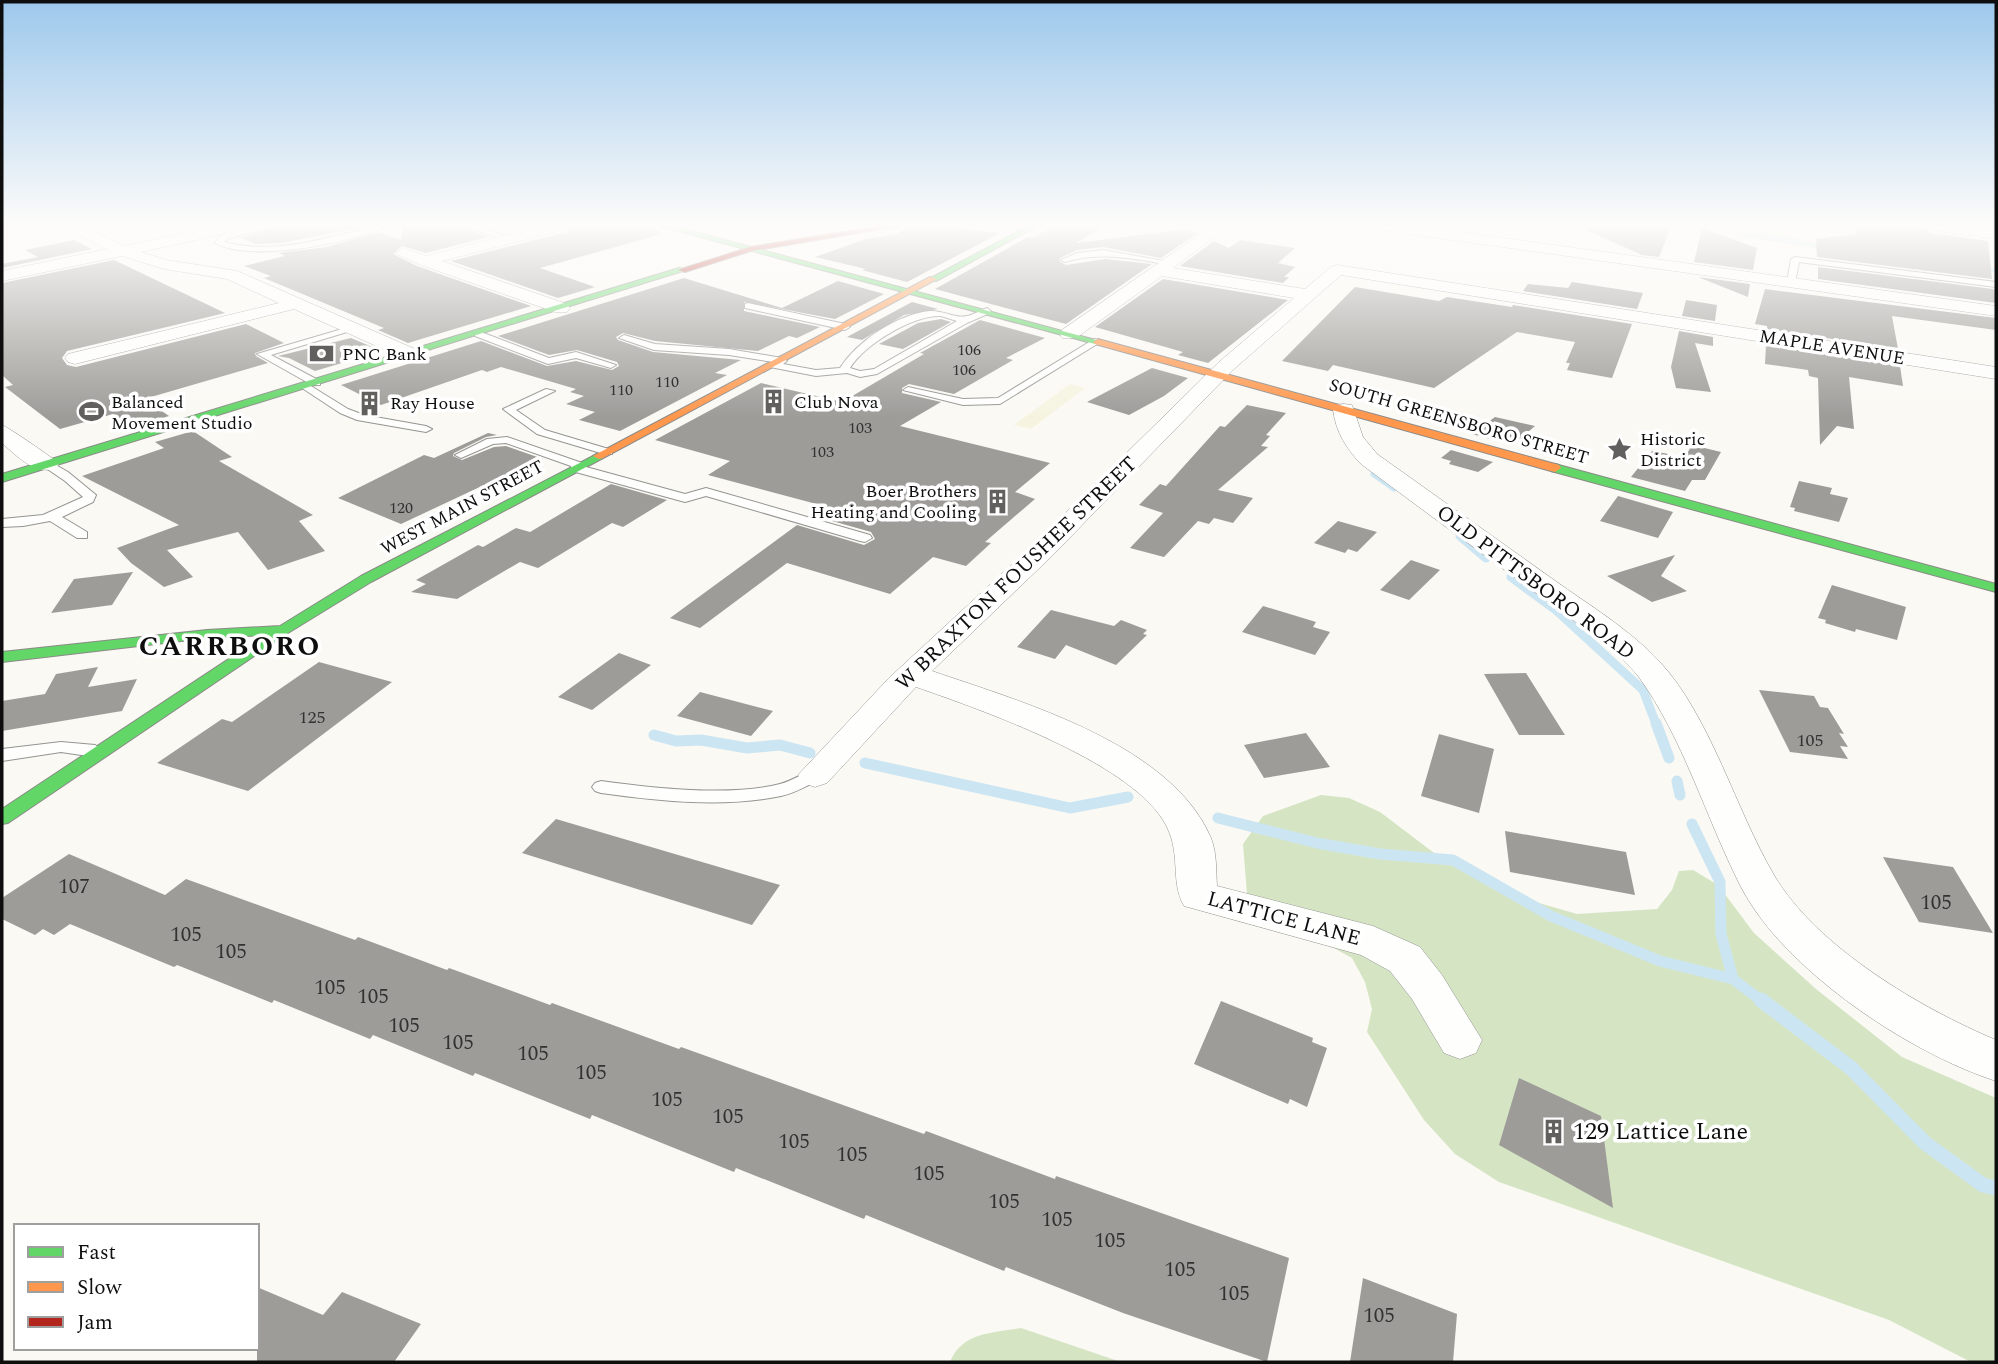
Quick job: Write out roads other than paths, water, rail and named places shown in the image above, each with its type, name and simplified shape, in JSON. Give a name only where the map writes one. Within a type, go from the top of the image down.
[{"type":"main road","points":[[2,478],[622,290]]},
{"type":"main road","name":"SOUTH GREENSBORO STREET","points":[[902,290],[1996,588]]},
{"type":"main road","name":"WEST MAIN STREET","points":[[2,657],[170,638],[283,630],[393,564],[915,290]]},
{"type":"main road","points":[[2,818],[283,630]]},
{"type":"street","points":[[263,290],[410,355]]},
{"type":"street","points":[[506,290],[561,309]]},
{"type":"street","points":[[1069,334],[1133,290]]},
{"type":"street","points":[[1282,290],[1309,295]]},
{"type":"street","name":"W BRAXTON FOUSHEE STREET","points":[[815,775],[1219,374],[1315,290]]},
{"type":"street","name":"MAPLE AVENUE","points":[[1463,290],[1996,373]]},
{"type":"street","points":[[1840,290],[1996,311]]},
{"type":"street","points":[[75,358],[295,304]]},
{"type":"street","name":"OLD PITTSBORO ROAD","points":[[1344,410],[1346,428],[1351,440],[1369,459],[1601,627],[1648,668],[1677,711],[1759,885],[1791,926],[1826,960],[1869,993],[1948,1040],[1996,1061]]},
{"type":"street","points":[[2,432],[36,460],[47,464]]},
{"type":"street","name":"LATTICE LANE","points":[[913,675],[1062,733],[1129,770],[1158,791],[1178,814],[1192,837],[1198,896],[1373,942],[1405,959],[1427,987],[1460,1040]]},
{"type":"lane","points":[[847,370],[844,366],[868,344],[919,316],[941,313],[962,304]]},
{"type":"lane","points":[[748,306],[845,327]]},
{"type":"lane","points":[[624,338],[654,347],[729,352],[816,373],[847,370],[867,374],[877,371],[964,321],[987,312]]},
{"type":"lane","points":[[941,313],[964,321]]},
{"type":"lane","points":[[352,329],[262,354],[311,384],[344,411],[361,418],[426,429]]},
{"type":"lane","points":[[478,334],[548,360],[576,355],[611,365]]},
{"type":"lane","points":[[908,390],[963,402],[1000,401],[1097,341]]},
{"type":"lane","points":[[550,391],[508,410],[541,432],[608,452]]},
{"type":"lane","points":[[461,455],[491,441],[507,440],[578,467],[685,498],[706,492],[865,538]]},
{"type":"lane","points":[[2,523],[15,523],[50,515],[89,499],[90,495],[58,469],[47,464]]},
{"type":"lane","points":[[50,515],[82,535]]},
{"type":"lane","points":[[2,755],[61,747],[101,752]]},
{"type":"lane","points":[[601,787],[640,793],[723,793],[782,789],[815,775]]},
{"type":"waterway","points":[[1374,474],[1394,488]]},
{"type":"waterway","points":[[1460,536],[1486,558]]},
{"type":"waterway","points":[[1511,577],[1557,611],[1643,690],[1656,724]]},
{"type":"waterway","points":[[1656,723],[1669,758]]},
{"type":"waterway","points":[[654,735],[676,741],[701,740],[747,748],[780,745],[810,753]]},
{"type":"waterway","points":[[865,763],[1070,808],[1128,797]]},
{"type":"waterway","points":[[1677,781],[1680,795]]},
{"type":"waterway","points":[[1218,818],[1317,843],[1380,854],[1453,860],[1551,916],[1660,961],[1733,979]]},
{"type":"waterway","points":[[1692,824],[1720,882],[1721,934],[1733,979]]},
{"type":"waterway","points":[[1733,979],[1763,1002]]},
{"type":"waterway","points":[[1761,1000],[1851,1068],[1925,1143],[1983,1185],[1996,1188]]},
{"type":"place","name":"PNC Bank","points":[[322,354]]},
{"type":"place","name":"Club Nova","points":[[774,402]]},
{"type":"place","name":"Ray House","points":[[370,403]]},
{"type":"place","name":"Balanced Movement Studio","points":[[91,412]]},
{"type":"place","name":"Historic District","points":[[1620,449]]},
{"type":"place","name":"Boer Brothers Heating and Cooling","points":[[997,501]]},
{"type":"place","name":"129 Lattice Lane","points":[[1553,1131]]},
{"type":"district","name":"CARRBORO","points":[[230,645]]}]
